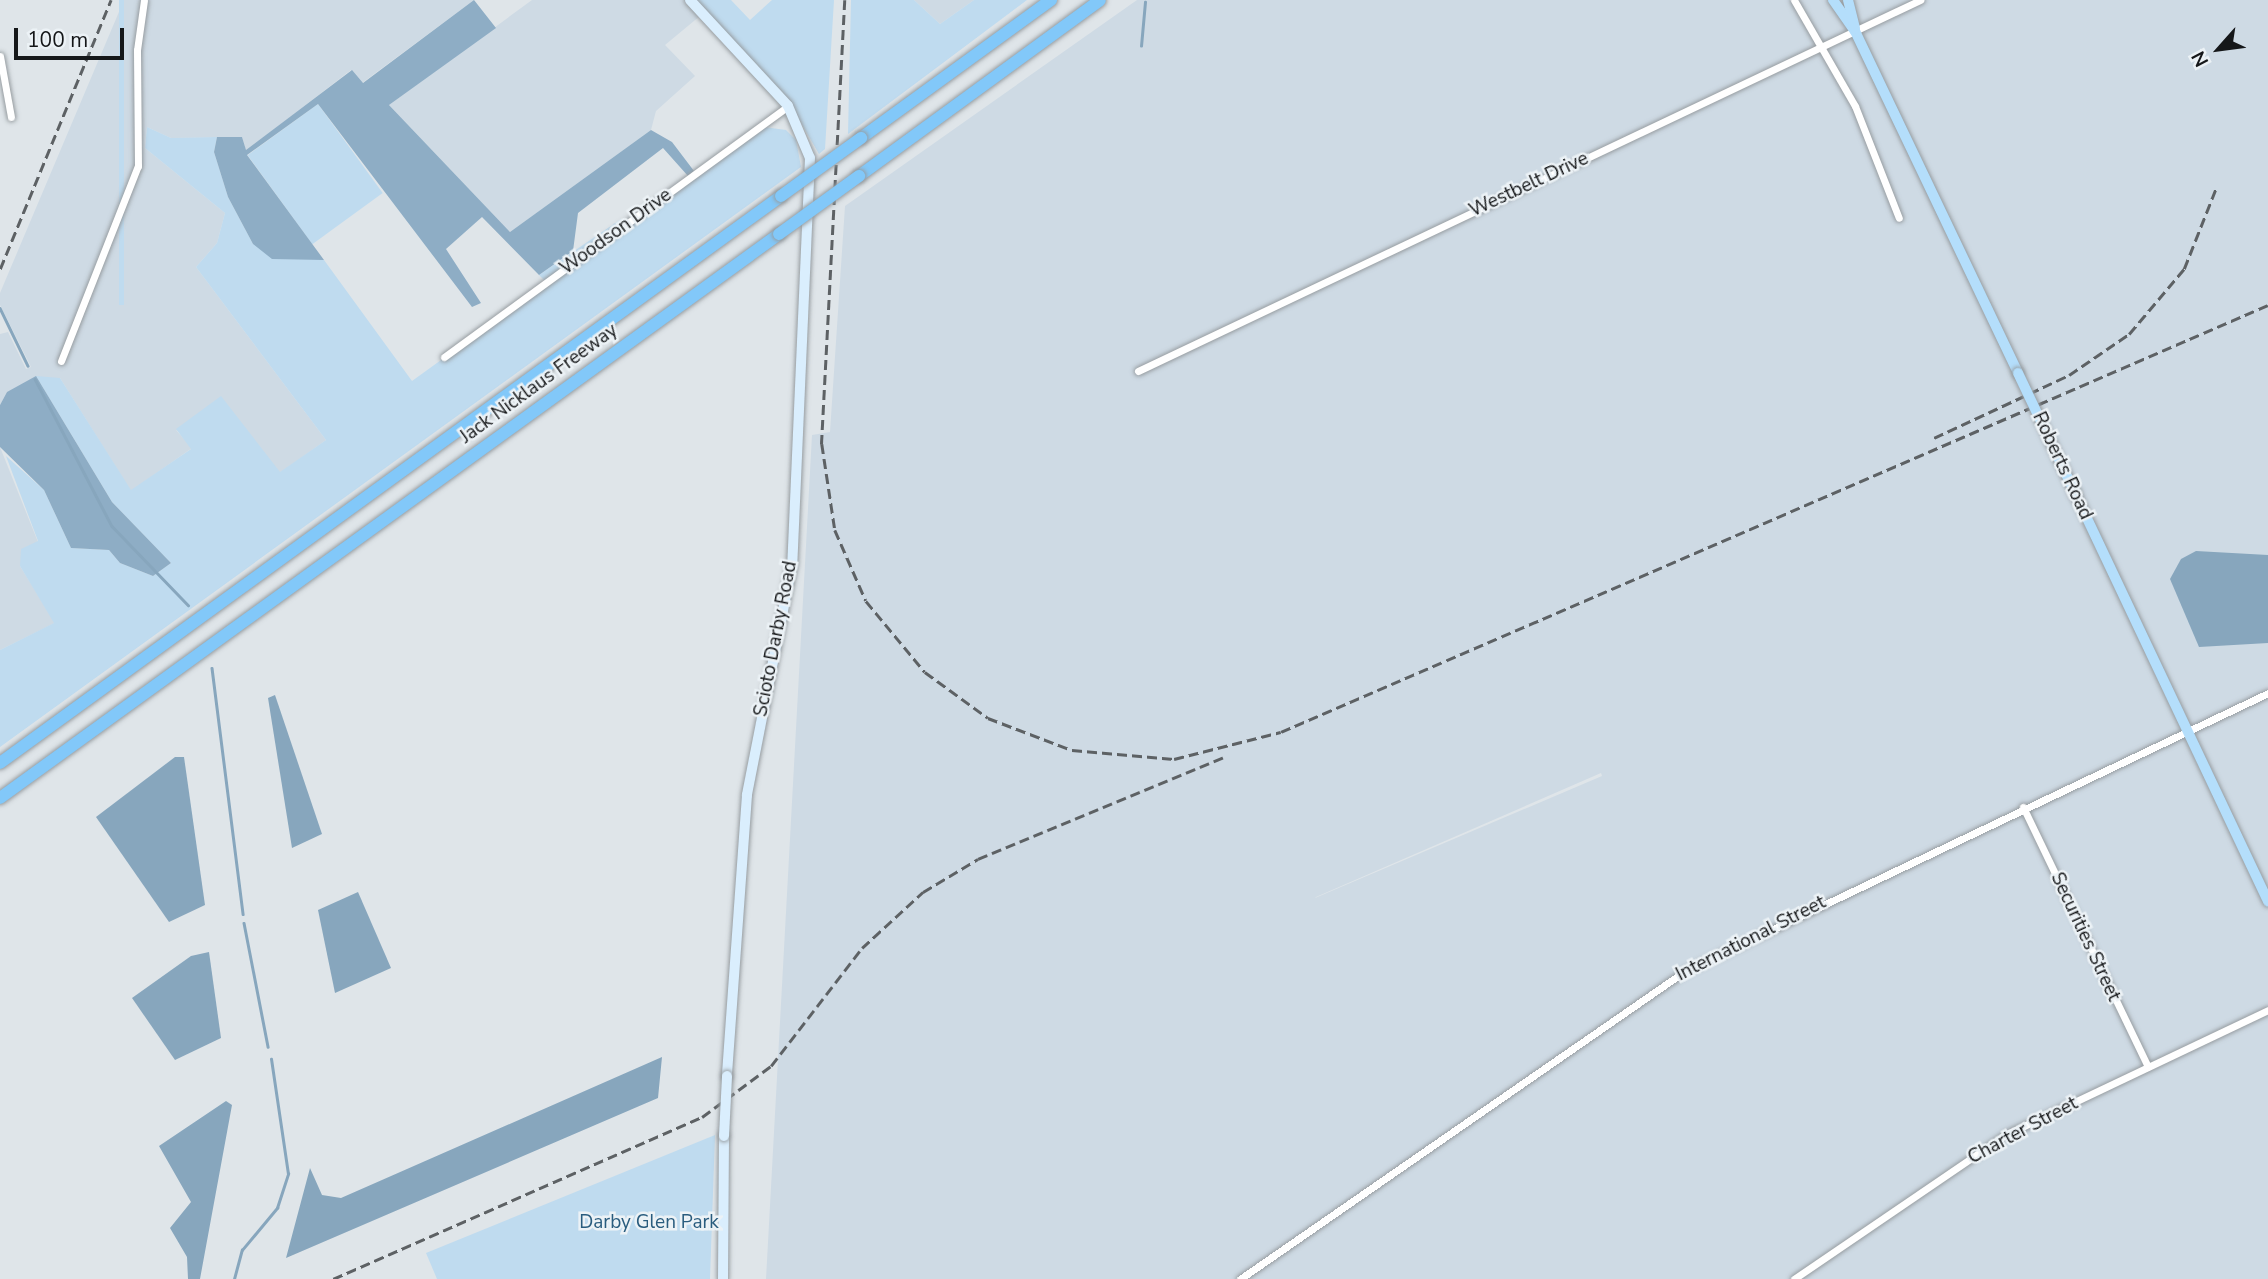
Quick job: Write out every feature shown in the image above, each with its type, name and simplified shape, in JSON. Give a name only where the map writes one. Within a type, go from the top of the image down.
[{"type":"highway","name":"Jack Nicklaus Freeway","points":[[0,763],[1051,0]]},
{"type":"highway","name":"Jack Nicklaus Freeway","points":[[0,798],[1100,0]]},
{"type":"main road","name":"Scioto Darby Road","points":[[690,0],[788,106],[804,132],[811,173],[794,546],[747,795],[724,1136],[723,1279]]},
{"type":"main road","name":"Roberts Road","points":[[1833,0],[1855,30]]},
{"type":"main road","name":"Roberts Road","points":[[1847,0],[1855,30],[2268,902]]},
{"type":"street","points":[[61,361],[138,166],[137,50],[144,0]]},
{"type":"street","points":[[1794,0],[1818,48],[1855,106],[1899,218]]},
{"type":"street","name":"Westbelt Drive","points":[[1138,371],[1920,0]]},
{"type":"street","points":[[0,56],[11,117]]},
{"type":"street","name":"Woodson Drive","points":[[444,357],[788,106]]},
{"type":"street","name":"International Street","points":[[1240,1279],[1685,971],[2187,728],[2268,693]]},
{"type":"street","name":"Securities Street","points":[[2023,807],[2148,1067]]},
{"type":"street","name":"Charter Street","points":[[1794,1279],[1990,1144],[2268,1010]]},
{"type":"shaded area","points":[[124,0],[474,0],[362,83],[351,70],[246,151],[242,137],[171,138],[147,127],[145,148],[225,213],[217,243],[196,267],[326,440],[280,473],[176,430],[192,448],[131,491],[60,378],[7,392],[0,405],[0,334],[8,332],[26,369],[31,367],[0,305],[0,293]]},
{"type":"shaded area","points":[[474,0],[496,28],[389,105],[510,232],[651,130],[672,142],[694,171],[688,176],[663,148],[578,213],[573,251],[539,275],[482,217],[446,249],[481,303],[472,307],[318,104],[247,155],[324,260],[272,259],[253,244],[228,197],[214,152],[217,137],[242,137],[246,150],[352,70],[363,83]]},
{"type":"shaded area","points":[[532,0],[696,0],[706,11],[665,45],[695,76],[656,111],[651,130],[510,232],[389,105]]},
{"type":"shaded area","points":[[914,0],[974,0],[940,24]]},
{"type":"shaded area","points":[[1137,0],[2268,0],[2268,1279],[766,1279],[812,435],[830,432],[845,206]],"holes":[[[1601,773],[1602,776],[1315,898]]]},
{"type":"shaded area","points":[[36,376],[112,502],[171,563],[153,576],[120,563],[109,550],[71,548],[44,490],[0,447],[0,405],[7,392]]},
{"type":"shaded area","points":[[0,447],[38,542],[20,566],[55,623],[0,650]]},
{"type":"shaded area","points":[[2196,551],[2268,555],[2268,643],[2199,647],[2170,579],[2181,559]]},
{"type":"shaded area","points":[[275,695],[322,834],[292,848],[268,698]]},
{"type":"shaded area","points":[[175,757],[184,757],[205,905],[169,922],[96,817]]},
{"type":"shaded area","points":[[358,892],[391,968],[335,993],[318,910]]},
{"type":"shaded area","points":[[209,952],[221,1038],[175,1060],[132,998],[191,956]]},
{"type":"shaded area","points":[[662,1057],[658,1098],[286,1258],[310,1168],[322,1195],[341,1198]]},
{"type":"shaded area","points":[[226,1101],[232,1105],[200,1279],[188,1279],[187,1257],[170,1228],[191,1202],[159,1146]]},
{"type":"green space","points":[[119,0],[124,0],[124,305],[119,305]]},
{"type":"green space","points":[[696,0],[731,0],[750,20],[772,0],[834,0],[825,149],[819,154],[786,97]]},
{"type":"green space","points":[[851,0],[914,0],[940,24],[974,0],[1027,0],[848,134]]},
{"type":"green space","points":[[318,104],[383,193],[312,244],[248,155]]},
{"type":"green space","points":[[147,127],[171,138],[217,137],[214,152],[228,197],[253,244],[324,260],[412,381],[764,127],[786,130],[796,140],[801,167],[0,747],[0,650],[54,623],[20,566],[21,549],[38,541],[6,456],[44,490],[71,548],[109,550],[120,563],[153,576],[171,563],[112,502],[36,376],[60,378],[131,490],[191,449],[176,429],[221,396],[280,472],[326,440],[196,267],[217,243],[225,213],[145,148]]},
{"type":"green space","points":[[621,219],[624,224],[545,281],[539,275]]},
{"type":"green space","name":"Darby Glen Park","points":[[715,1135],[710,1279],[437,1279],[426,1253]]},
{"type":"waterway","points":[[1141,46],[1145,2]]},
{"type":"waterway","points":[[0,308],[28,366]]},
{"type":"waterway","points":[[35,379],[112,526],[188,605]]},
{"type":"waterway","points":[[212,668],[243,914]]},
{"type":"waterway","points":[[244,923],[268,1047]]},
{"type":"waterway","points":[[234,1279],[242,1250],[277,1208],[288,1174],[271,1059]]},
{"type":"railway","points":[[0,269],[111,0]]},
{"type":"railway","points":[[845,0],[822,444],[835,530],[866,601],[925,672],[988,718],[1072,750],[1174,759],[1281,732],[2268,305]]},
{"type":"railway","points":[[1934,438],[2069,375],[2129,334],[2184,269],[2216,188]]},
{"type":"railway","points":[[333,1279],[702,1117],[771,1066],[862,948],[923,892],[978,859],[1224,757]]}]
